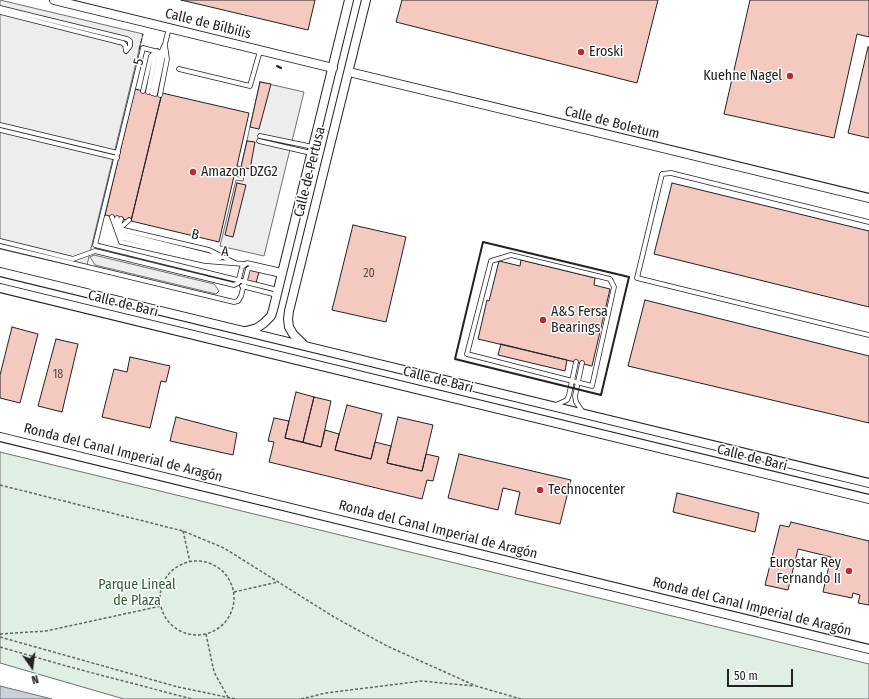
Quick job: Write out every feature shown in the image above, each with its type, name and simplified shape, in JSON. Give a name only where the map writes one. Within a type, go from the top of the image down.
[{"type":"street","name":"Calle de Bílbilis","points":[[54,0],[333,68]]},
{"type":"street","name":"Calle de Pertusa","points":[[246,331],[264,323],[271,316],[350,0]]},
{"type":"street","name":"Calle de Pertusa","points":[[304,346],[290,327],[288,319],[289,311],[366,0]]},
{"type":"street","name":"Calle de Boletum","points":[[349,72],[869,198]]},
{"type":"street","name":"Calle de Bari","points":[[0,272],[869,483]]},
{"type":"street","name":"Calle de Bari","points":[[0,288],[869,500]]},
{"type":"street","name":"Ronda del Canal Imperial de Aragón","points":[[0,437],[869,649]]},
{"type":"lane","points":[[0,8],[127,39],[130,41],[130,46],[126,51],[123,43],[0,12]]},
{"type":"lane","points":[[151,93],[169,28]]},
{"type":"lane","points":[[162,52],[165,44]]},
{"type":"lane","points":[[151,93],[167,59],[162,52],[143,48],[95,245],[239,280],[244,284],[277,292]]},
{"type":"lane","points":[[179,69],[250,86],[260,50]]},
{"type":"lane","name":"5","points":[[151,93],[152,56],[162,52]]},
{"type":"lane","points":[[0,125],[118,153]]},
{"type":"lane","points":[[0,130],[117,158]]},
{"type":"lane","points":[[260,136],[313,150]]},
{"type":"lane","points":[[259,141],[313,150]]},
{"type":"lane","points":[[869,222],[671,174],[662,174],[637,278],[869,334]]},
{"type":"lane","points":[[117,231],[121,219]]},
{"type":"lane","points":[[117,231],[121,219]]},
{"type":"lane","points":[[117,231],[121,219]]},
{"type":"lane","name":"A","points":[[117,231],[121,242],[205,261],[237,264]]},
{"type":"lane","name":"B","points":[[117,231],[123,234],[207,254],[237,264]]},
{"type":"lane","points":[[0,242],[73,259],[95,251],[234,285],[238,283],[243,265]]},
{"type":"lane","points":[[0,246],[234,302],[240,299],[247,271],[250,268]]},
{"type":"lane","points":[[511,256],[610,279],[614,287],[592,386],[572,381],[467,354],[491,261],[511,256]]},
{"type":"lane","points":[[243,265],[251,263],[282,273]]},
{"type":"lane","points":[[237,264],[250,268],[282,273]]},
{"type":"lane","points":[[554,406],[567,400],[576,362]]},
{"type":"lane","points":[[582,363],[575,396],[576,402],[583,413]]},
{"type":"path","points":[[0,485],[182,531],[224,548],[334,617],[387,646],[476,686],[521,699]]},
{"type":"path","points":[[182,531],[190,562]]},
{"type":"path","points":[[190,562],[205,562],[218,568],[228,578],[234,592],[233,606],[228,618],[218,628],[206,634],[191,634],[177,629],[167,619],[161,606],[161,591],[166,578],[177,567],[190,562]]},
{"type":"path","points":[[234,592],[278,582]]},
{"type":"path","points":[[0,634],[46,631],[161,606]]},
{"type":"path","points":[[206,634],[214,672],[229,698]]},
{"type":"path","points":[[0,638],[178,687],[236,699]]},
{"type":"path","points":[[0,647],[192,699]]},
{"type":"path","points":[[301,699],[326,693],[422,681],[476,686]]},
{"type":"green space","name":"Parque Lineal de Plaza","points":[[0,452],[869,664],[869,699],[124,699],[0,663]]},
{"type":"shaded area","points":[[0,0],[143,34],[86,269],[0,249]]},
{"type":"shaded area","points":[[260,82],[304,92],[264,256],[220,246],[236,180],[243,181],[246,168],[241,167]]},
{"type":"shaded area","points":[[94,255],[214,284],[219,291],[216,294],[95,265],[90,257]]},
{"type":"shaded area","points":[[0,686],[52,699],[0,699]]},
{"type":"building","points":[[181,0],[315,0],[308,30]]},
{"type":"building","name":"Eroski","points":[[402,0],[658,0],[637,83],[396,22]]},
{"type":"building","name":"Kuehne Nagel","points":[[750,0],[869,0],[869,37],[857,34],[834,138],[724,114]]},
{"type":"building","points":[[869,47],[869,138],[848,133]]},
{"type":"building","points":[[260,82],[271,84],[259,129],[250,127]]},
{"type":"building","points":[[135,89],[160,95],[162,93],[131,221],[105,215]]},
{"type":"building","name":"Amazon DZG2","points":[[162,93],[249,113],[237,166],[243,167],[240,177],[234,176],[219,242],[131,221]]},
{"type":"building","points":[[247,141],[255,142],[250,169],[241,167]]},
{"type":"building","points":[[237,183],[246,185],[233,237],[225,235]]},
{"type":"building","points":[[672,183],[869,231],[869,307],[654,254]]},
{"type":"building","points":[[353,225],[406,237],[386,322],[332,310]]},
{"type":"building","name":"A&S Fersa Bearings","points":[[521,260],[595,278],[594,285],[610,289],[592,366],[478,339],[487,300],[489,301],[499,261],[520,266]]},
{"type":"building","points":[[249,270],[259,272],[256,283],[247,281]]},
{"type":"building","points":[[645,300],[869,356],[869,423],[628,366]]},
{"type":"building","points":[[12,327],[38,334],[20,403],[0,398],[0,375]]},
{"type":"building","points":[[56,339],[78,344],[62,412],[38,406]]},
{"type":"building","points":[[501,344],[567,360],[565,371],[498,355]]},
{"type":"building","points":[[130,357],[170,366],[166,382],[161,381],[150,428],[102,417],[114,369],[127,372]]},
{"type":"building","points":[[296,392],[314,397],[303,442],[285,438]]},
{"type":"building","points":[[314,397],[331,401],[321,447],[303,442]]},
{"type":"building","points":[[347,405],[382,414],[371,459],[335,450]]},
{"type":"building","points":[[176,417],[237,433],[233,455],[170,441]]},
{"type":"building","points":[[398,417],[433,425],[422,471],[387,463]]},
{"type":"building","points":[[274,418],[289,421],[285,438],[321,447],[325,430],[339,434],[335,450],[371,459],[375,442],[391,446],[387,463],[422,471],[426,454],[439,457],[433,481],[427,480],[422,499],[269,462],[274,442],[268,441]]},
{"type":"building","name":"Technocenter","points":[[459,454],[571,480],[560,524],[515,514],[520,492],[503,488],[498,510],[448,498]]},
{"type":"building","points":[[677,493],[759,513],[755,532],[673,512]]},
{"type":"building","name":"Eurostar Rey Fernando II","points":[[791,522],[869,541],[869,605],[858,603],[860,595],[853,593],[852,598],[823,592],[831,557],[798,549],[788,590],[765,585],[780,525],[789,527]]},
{"type":"fence","points":[[139,50],[143,34]]},
{"type":"wall","points":[[277,66],[281,68]]},
{"type":"wall","points":[[483,242],[629,277],[601,395],[455,359],[483,242]]},
{"type":"place","name":"Eroski","points":[[581,52]]},
{"type":"place","name":"Kuehne Nagel","points":[[790,76]]},
{"type":"place","name":"Amazon DZG2","points":[[193,172]]},
{"type":"place","name":"A&S Fersa Bearings","points":[[543,320]]},
{"type":"place","name":"Technocenter","points":[[540,490]]},
{"type":"place","name":"Eurostar Rey Fernando II","points":[[849,571]]}]
